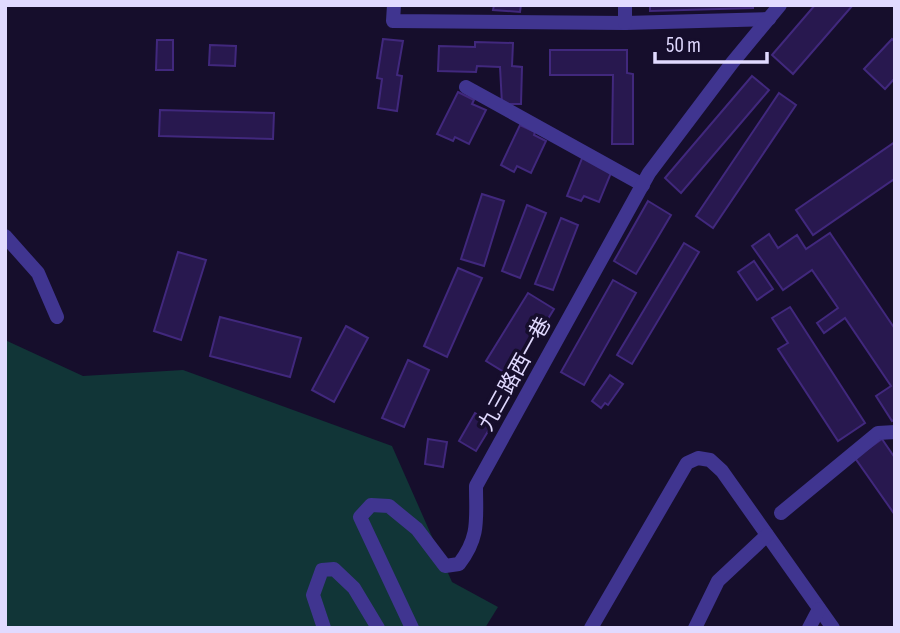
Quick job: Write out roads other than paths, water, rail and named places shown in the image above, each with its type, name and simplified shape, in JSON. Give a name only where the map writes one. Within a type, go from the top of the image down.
[{"type":"street","points":[[394,5],[393,21],[625,23],[769,19]]},
{"type":"street","points":[[625,5],[625,23]]},
{"type":"street","name":"九三路西一巷","points":[[412,628],[360,517],[372,505],[389,506],[417,529],[444,566],[459,564],[472,548],[476,528],[476,486],[643,185],[657,162],[780,5]]},
{"type":"street","points":[[466,87],[643,185]]},
{"type":"street","points":[[5,236],[38,273],[57,317]]},
{"type":"street","points":[[782,513],[878,433],[892,436]]},
{"type":"street","points":[[591,628],[687,463],[698,458],[710,460],[722,471],[833,628]]},
{"type":"street","points":[[695,628],[718,581],[767,535]]},
{"type":"street","points":[[324,628],[313,595],[322,570],[334,569],[354,588],[378,628]]},
{"type":"street","points":[[809,628],[820,609]]}]
